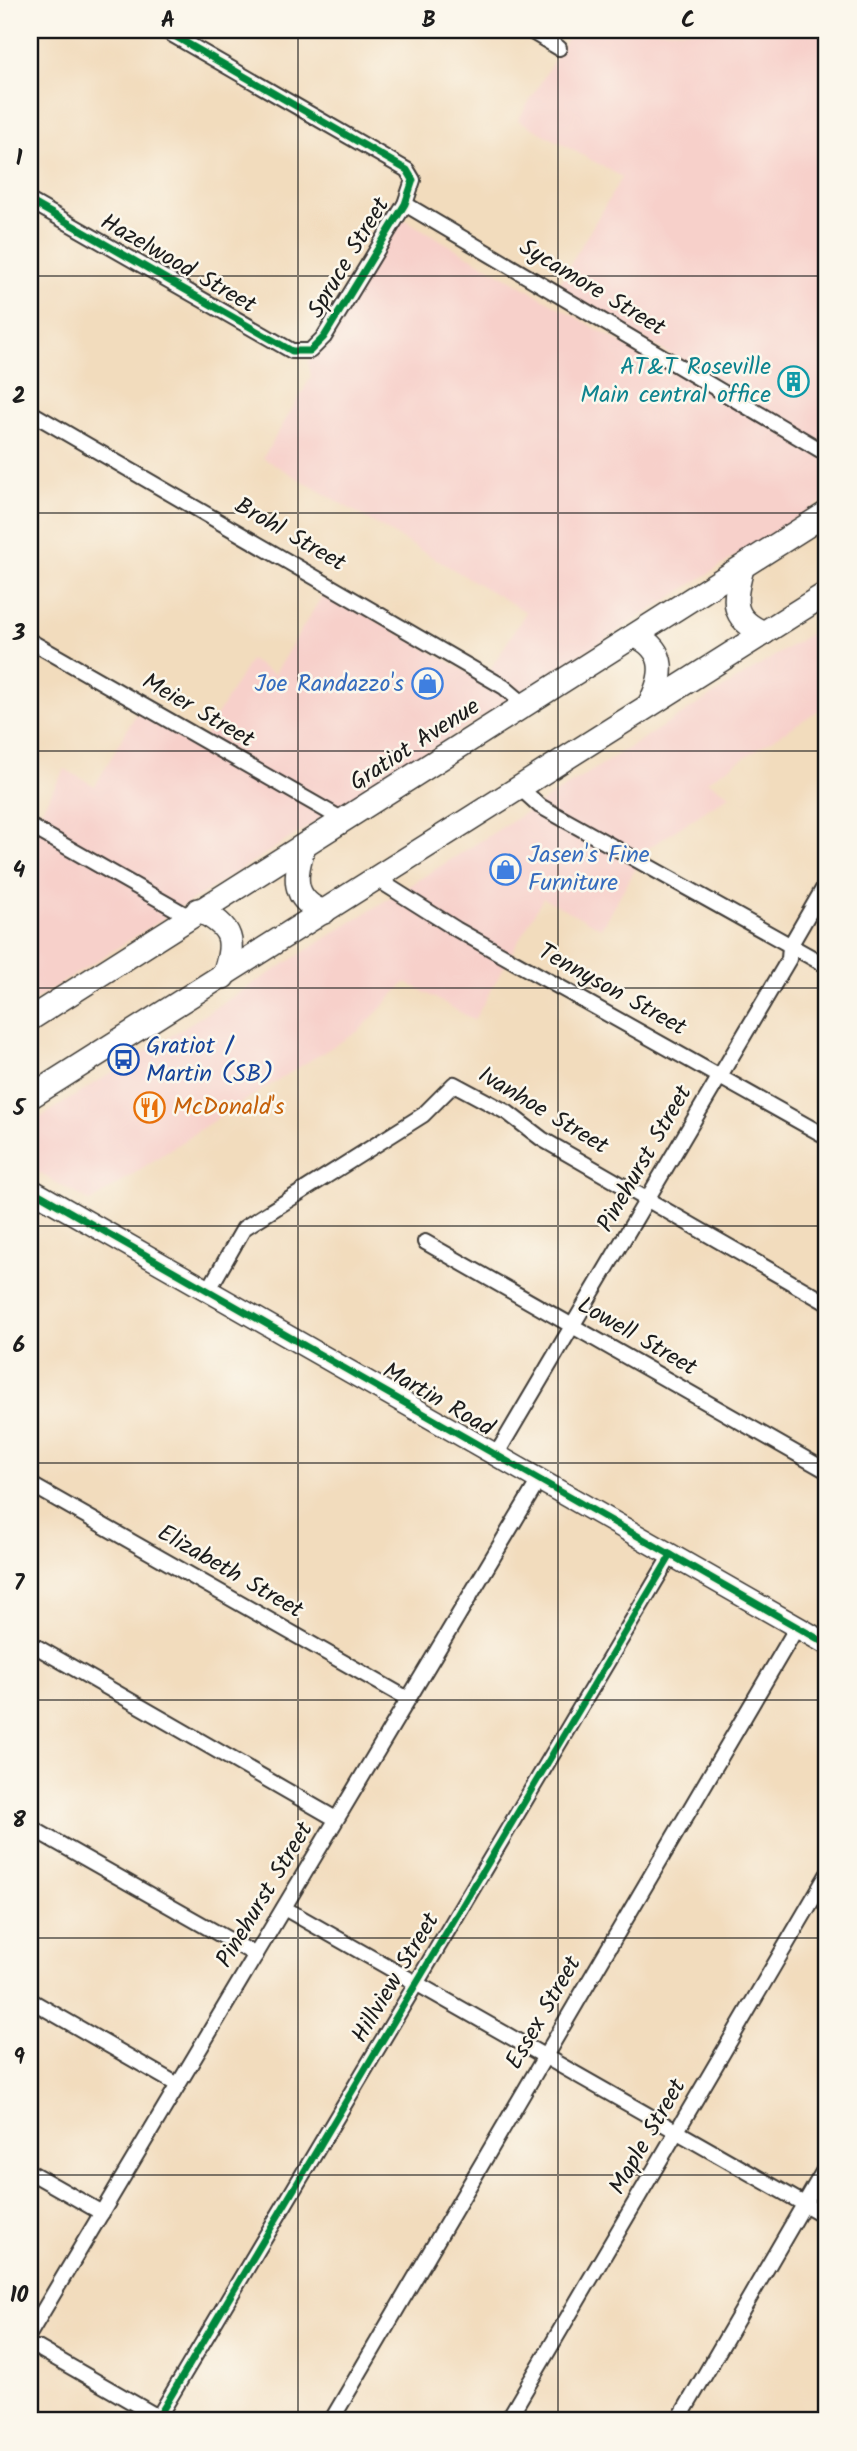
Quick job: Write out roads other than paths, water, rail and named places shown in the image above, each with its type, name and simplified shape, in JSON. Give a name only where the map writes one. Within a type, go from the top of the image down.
[{"type":"main road","name":"Gratiot Avenue","points":[[30,1019],[193,913],[345,821],[524,704],[636,636],[827,513]]},
{"type":"main road","points":[[742,568],[735,598],[739,615],[752,628],[764,633]]},
{"type":"main road","points":[[30,1097],[827,593]]},
{"type":"main road","points":[[636,636],[653,647],[662,663],[660,681],[649,705]]},
{"type":"main road","points":[[304,846],[297,866],[297,887],[306,903],[324,912]]},
{"type":"main road","points":[[193,913],[218,920],[229,934],[231,951],[223,977]]},
{"type":"street","name":"Spruce Street","points":[[164,30],[393,159],[407,170],[413,180],[405,204],[324,337],[310,351]]},
{"type":"street","points":[[529,30],[559,48]]},
{"type":"street","name":"Hazelwood Street","points":[[30,201],[292,351],[310,351]]},
{"type":"street","name":"Sycamore Street","points":[[405,204],[827,454]]},
{"type":"street","name":"Brohl Street","points":[[30,412],[493,680],[524,704]]},
{"type":"street","name":"Meier Street","points":[[30,641],[345,821]]},
{"type":"street","points":[[519,787],[540,806],[827,966]]},
{"type":"street","points":[[30,826],[193,913]]},
{"type":"street","name":"Tennyson Street","points":[[377,879],[456,929],[827,1138]]},
{"type":"street","name":"Pinehurst Street","points":[[496,1455],[789,959],[790,946],[827,882]]},
{"type":"street","name":"Ivanhoe Street","points":[[208,1291],[244,1228],[423,1115],[454,1084],[827,1303]]},
{"type":"street","name":"Martin Road","points":[[30,1189],[827,1644]]},
{"type":"street","name":"Lowell Street","points":[[425,1242],[827,1471]]},
{"type":"street","name":"Pinehurst Street","points":[[30,2333],[539,1480]]},
{"type":"street","name":"Elizabeth Street","points":[[30,1484],[408,1699]]},
{"type":"street","name":"Hillview Street","points":[[160,2420],[671,1555]]},
{"type":"street","name":"Essex Street","points":[[331,2421],[797,1627]]},
{"type":"street","points":[[30,1643],[336,1819]]},
{"type":"street","points":[[30,1827],[256,1955]]},
{"type":"street","name":"Maple Street","points":[[507,2421],[827,1875]]},
{"type":"street","points":[[284,1908],[827,2217]]},
{"type":"street","points":[[30,2000],[178,2085]]},
{"type":"street","points":[[678,2421],[827,2165]]},
{"type":"street","points":[[30,2172],[102,2213]]},
{"type":"street","points":[[30,2348],[38,2348],[160,2420]]},
{"type":"place","name":"AT&T Roseville Main central office","points":[[794,381]]},
{"type":"place","name":"Joe Randazzo's","points":[[427,684]]},
{"type":"place","name":"Jasen's Fine Furniture","points":[[505,869]]},
{"type":"place","name":"Gratiot / Martin (SB)","points":[[123,1060]]},
{"type":"place","name":"McDonald's","points":[[150,1107]]}]
